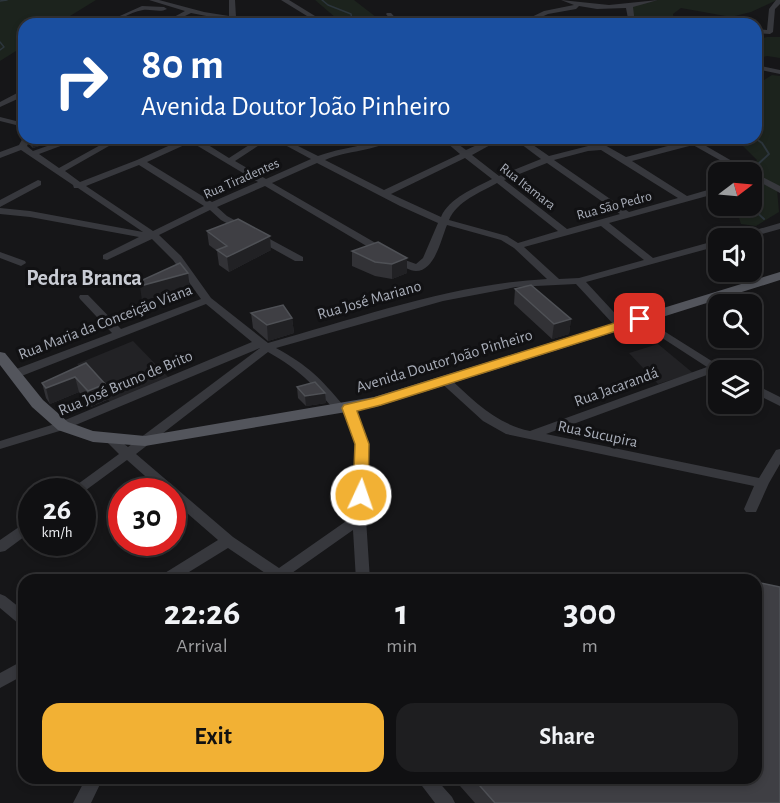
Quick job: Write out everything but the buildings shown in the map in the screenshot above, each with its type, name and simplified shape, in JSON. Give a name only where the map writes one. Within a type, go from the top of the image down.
[{"type":"main road","name":"Avenida Doutor João Pinheiro","points":[[0,356],[50,416],[63,426],[83,434],[111,440],[145,441],[376,402],[619,324],[780,276]]},
{"type":"street","points":[[232,0],[233,18]]},
{"type":"street","points":[[284,0],[315,18]]},
{"type":"street","points":[[564,0],[586,7]]},
{"type":"street","points":[[533,18],[546,12],[629,5],[655,0]]},
{"type":"street","points":[[762,32],[770,32],[772,9],[780,0]]},
{"type":"street","points":[[154,1],[228,18]]},
{"type":"street","points":[[629,5],[631,18]]},
{"type":"street","points":[[120,18],[144,8],[190,11]]},
{"type":"street","points":[[176,18],[190,11]]},
{"type":"street","points":[[389,14],[393,18]]},
{"type":"street","points":[[762,68],[780,72]]},
{"type":"street","points":[[0,105],[18,96]]},
{"type":"street","points":[[0,119],[18,124]]},
{"type":"street","points":[[0,155],[20,144]]},
{"type":"street","points":[[25,144],[32,154],[150,235],[177,258],[207,300],[264,345],[314,378],[344,409],[362,444],[359,519],[363,574]]},
{"type":"street","points":[[57,172],[74,144]]},
{"type":"street","points":[[32,154],[66,155],[100,144]]},
{"type":"street","points":[[77,186],[179,144]]},
{"type":"street","points":[[203,144],[411,267],[418,268],[428,259],[448,211],[458,202],[546,159],[599,146],[626,160],[686,199]]},
{"type":"street","points":[[231,160],[256,144]]},
{"type":"street","points":[[287,144],[383,194],[443,221],[498,236],[517,246],[556,282]]},
{"type":"street","name":"Rua Tiradentes","points":[[106,257],[211,206],[316,160],[333,153],[374,144]]},
{"type":"street","name":"Rua Itamara","points":[[454,144],[565,232]]},
{"type":"street","points":[[383,194],[486,144]]},
{"type":"street","points":[[525,144],[627,215]]},
{"type":"street","points":[[626,160],[686,144]]},
{"type":"street","points":[[697,144],[729,162]]},
{"type":"street","points":[[140,162],[211,206],[225,218],[299,259]]},
{"type":"street","points":[[762,181],[777,189],[780,197]]},
{"type":"street","points":[[2,200],[38,183]]},
{"type":"street","name":"Rua São Pedro","points":[[517,246],[708,193]]},
{"type":"street","points":[[0,211],[150,235]]},
{"type":"street","points":[[602,222],[652,262]]},
{"type":"street","points":[[762,232],[780,226]]},
{"type":"street","name":"Rua José Mariano","points":[[93,478],[253,359],[264,345],[442,298],[516,284],[579,281],[708,246]]},
{"type":"street","points":[[0,255],[21,263]]},
{"type":"street","points":[[579,281],[619,324]]},
{"type":"street","points":[[84,297],[119,334]]},
{"type":"street","name":"Rua Maria da Conceição Viana","points":[[15,374],[207,300]]},
{"type":"street","points":[[640,319],[708,363]]},
{"type":"street","name":"Rua José Bruno de Brito","points":[[0,445],[63,426],[242,351],[264,345]]},
{"type":"street","points":[[242,351],[253,359]]},
{"type":"street","name":"Rua Jacarandá","points":[[528,435],[708,372]]},
{"type":"street","name":"Rua Sucupira","points":[[444,380],[487,418],[510,431],[762,483]]},
{"type":"street","points":[[775,399],[780,387]]},
{"type":"street","points":[[111,440],[156,478]]},
{"type":"street","points":[[752,509],[762,483],[779,457]]},
{"type":"street","points":[[186,504],[271,574]]},
{"type":"street","points":[[279,574],[359,519]]},
{"type":"street","points":[[0,547],[18,534]]},
{"type":"street","points":[[175,574],[228,541]]},
{"type":"street","points":[[0,600],[18,615]]},
{"type":"street","points":[[0,681],[18,670]]},
{"type":"street","points":[[82,803],[91,784]]},
{"type":"street","points":[[429,784],[446,803]]},
{"type":"shaded area","points":[[0,0],[96,0],[67,18],[18,18],[18,50],[0,61]]},
{"type":"shaded area","points":[[315,0],[354,0],[377,18],[336,18]]},
{"type":"shaded area","points":[[658,0],[777,0],[751,12],[731,17],[681,8],[673,14],[674,18],[631,18],[627,7]]},
{"type":"shaded area","points":[[780,37],[780,58],[762,57],[762,38]]},
{"type":"shaded area","points":[[772,75],[780,76],[780,190],[777,190],[779,212],[756,226],[741,224],[738,216],[762,216],[762,162],[756,162],[757,160],[741,144],[762,144],[762,81]]},
{"type":"shaded area","points":[[133,341],[169,378],[111,403],[77,364]]},
{"type":"shaded area","points":[[658,344],[693,373],[658,384],[629,353]]},
{"type":"waterway","points":[[0,1],[7,0]]},
{"type":"waterway","points":[[322,0],[328,5],[351,14],[352,18]]},
{"type":"waterway","points":[[0,42],[4,47],[0,50]]},
{"type":"waterway","points":[[760,162],[769,154],[762,143]]},
{"type":"waterway","points":[[761,216],[764,219]]},
{"type":"district","name":"Pedra Branca","points":[[84,277]]},
{"type":"route","points":[[361,495],[362,444],[349,408],[376,402],[640,319]]}]
